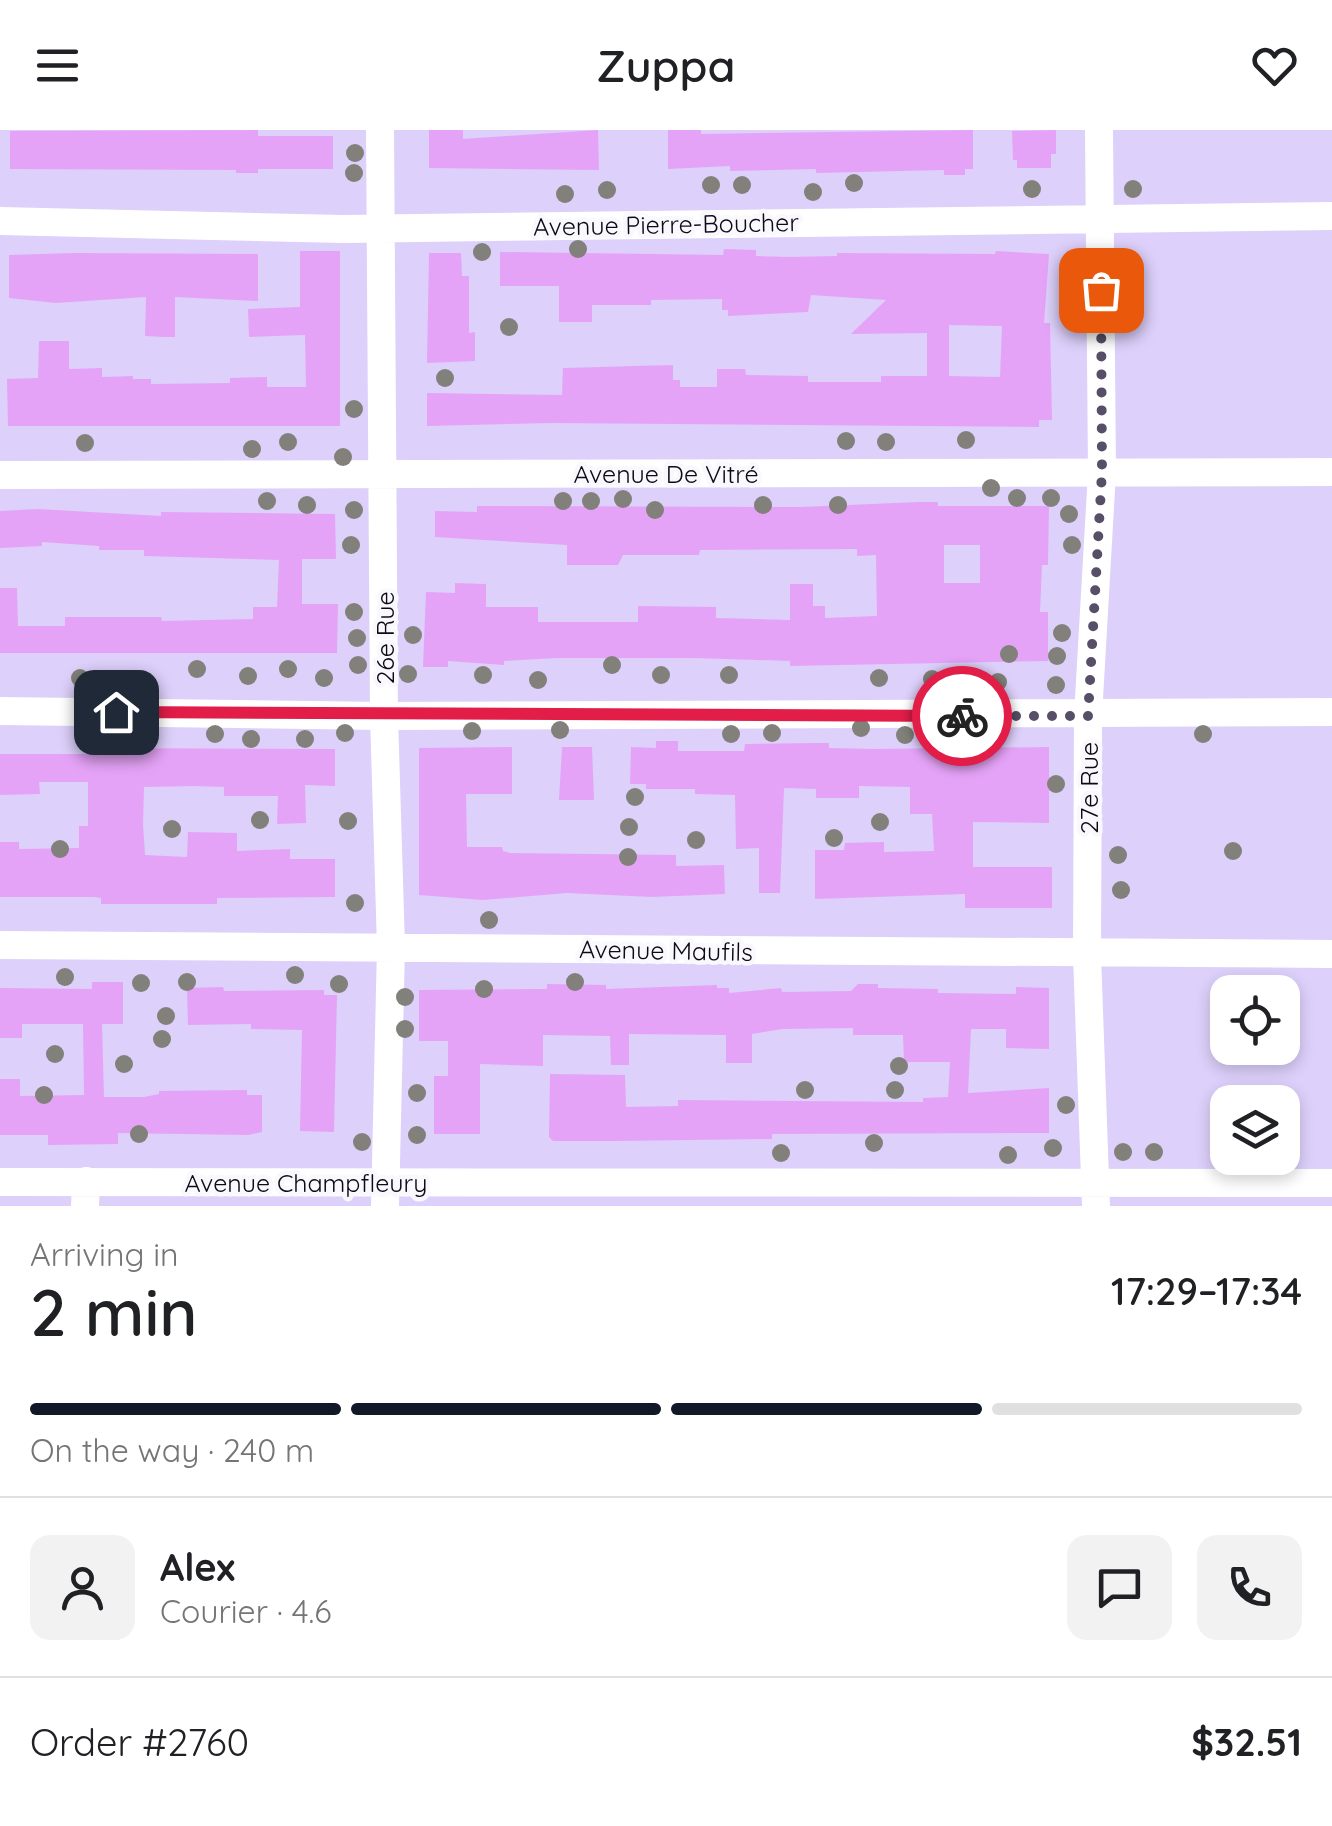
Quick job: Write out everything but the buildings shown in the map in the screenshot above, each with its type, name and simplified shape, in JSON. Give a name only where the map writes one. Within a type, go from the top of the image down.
[{"type":"street","name":"26e Rue","points":[[380,130],[384,716],[391,946],[386,1194]]},
{"type":"street","name":"27e Rue","points":[[1096,1194],[1086,955],[1088,716],[1102,472],[1099,130]]},
{"type":"street","name":"Avenue Pierre-Boucher","points":[[0,221],[381,228],[1332,216]]},
{"type":"street","name":"Avenue De Vitré","points":[[0,474],[1332,472]]},
{"type":"street","points":[[0,711],[384,716],[1332,712]]},
{"type":"street","name":"Avenue Maufils","points":[[0,945],[1332,954]]},
{"type":"street","name":"Avenue Champfleury","points":[[0,1182],[86,1193],[626,1195],[1096,1194],[1332,1183]]},
{"type":"way so far","points":[[962,716],[1088,716],[1102,472],[1101,290]]},
{"type":"route","points":[[116,712],[962,716]]}]
